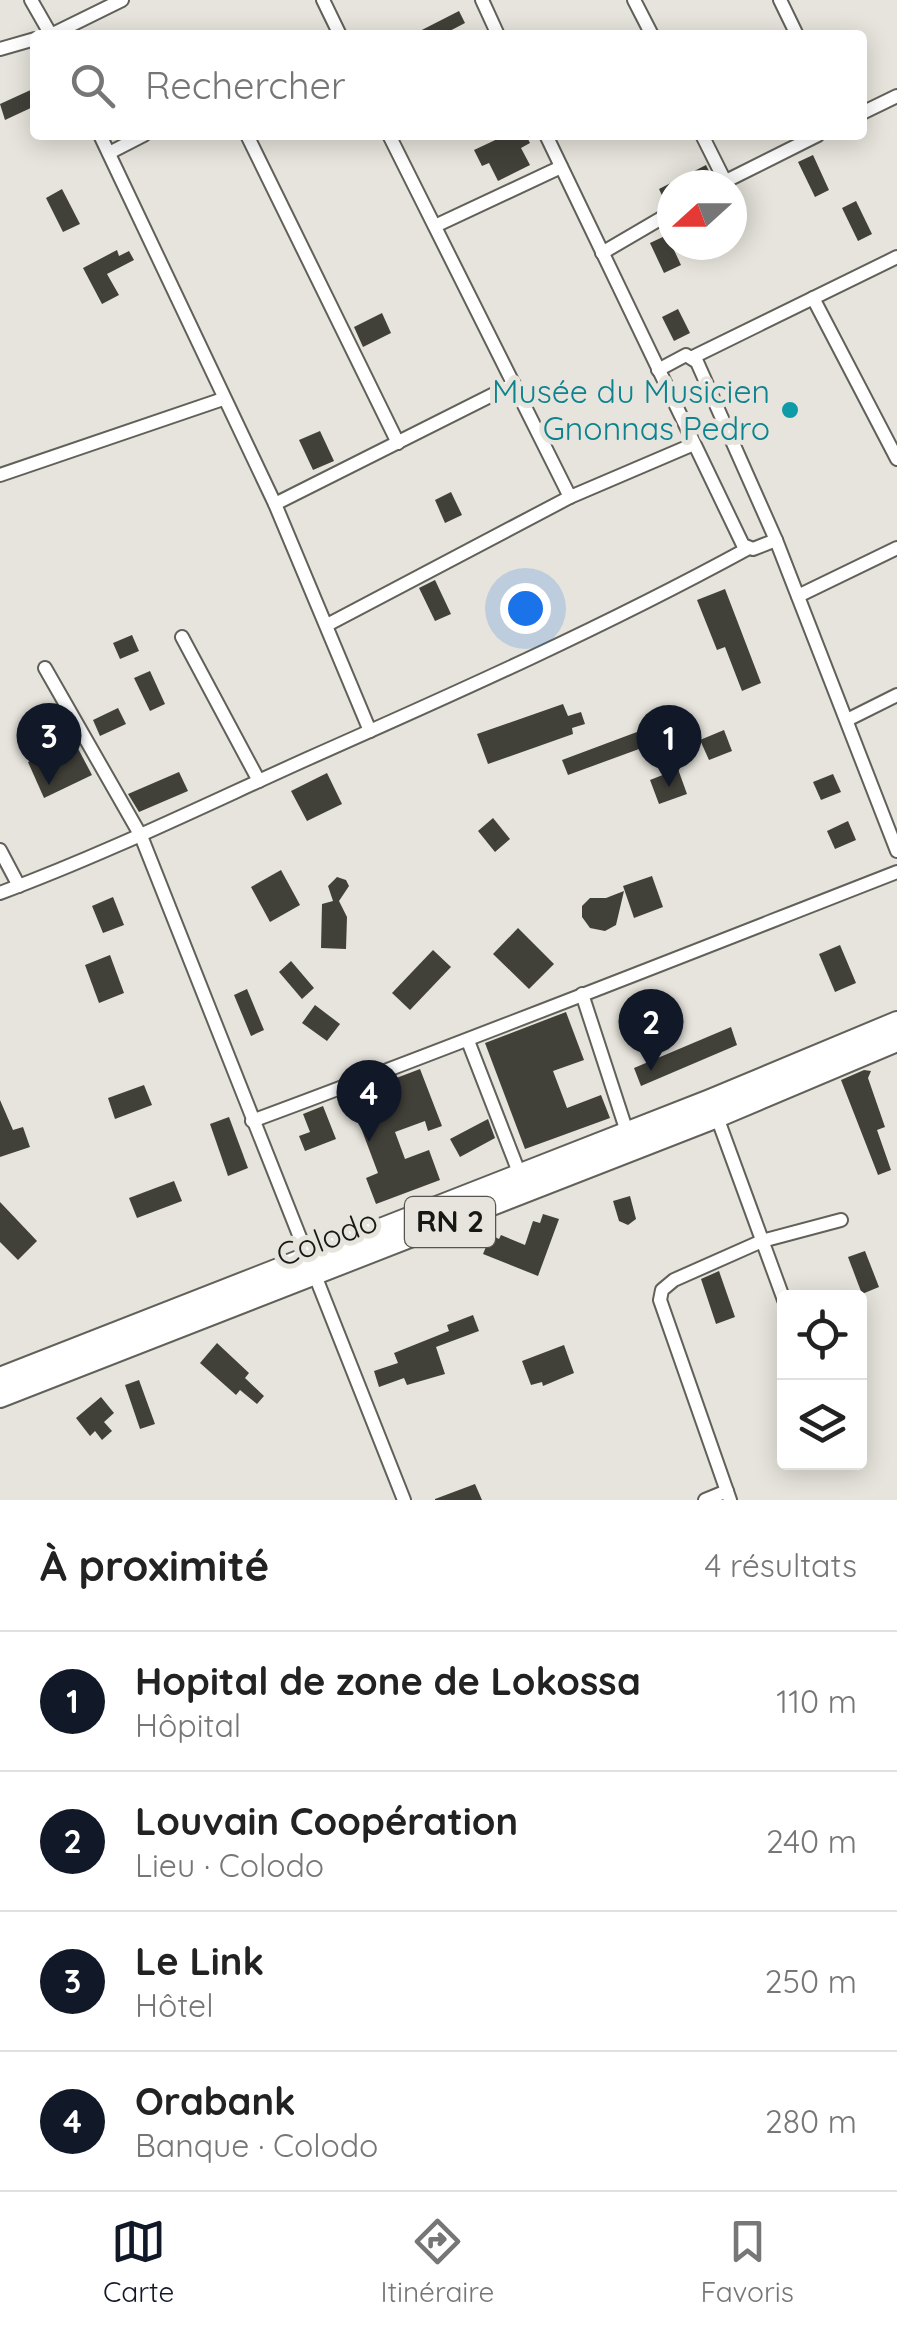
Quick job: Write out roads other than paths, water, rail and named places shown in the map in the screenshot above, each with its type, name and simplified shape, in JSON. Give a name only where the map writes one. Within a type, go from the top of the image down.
[{"type":"main road","name":"Colodo","points":[[0,1397],[311,1268],[520,1175],[897,1022]]},
{"type":"main road","name":"Colodo","points":[[0,1378],[311,1268],[716,1117],[897,1041]]},
{"type":"street","points":[[31,0],[48,30]]},
{"type":"street","points":[[61,30],[122,0]]},
{"type":"street","points":[[323,0],[338,30]]},
{"type":"street","points":[[482,0],[496,30]]},
{"type":"street","points":[[634,0],[649,30]]},
{"type":"street","points":[[780,0],[795,30]]},
{"type":"street","points":[[0,50],[30,41]]},
{"type":"street","points":[[867,111],[897,96]]},
{"type":"street","points":[[102,140],[274,504],[370,731]]},
{"type":"street","points":[[108,153],[134,140]]},
{"type":"street","points":[[249,140],[398,443]]},
{"type":"street","points":[[392,140],[570,497]]},
{"type":"street","points":[[548,140],[747,549]]},
{"type":"street","points":[[704,140],[717,170]]},
{"type":"street","points":[[747,170],[808,140]]},
{"type":"street","points":[[435,226],[561,167]]},
{"type":"street","points":[[602,253],[657,221]]},
{"type":"street","points":[[658,370],[897,257]]},
{"type":"street","points":[[813,298],[897,459]]},
{"type":"street","points":[[692,357],[776,540],[897,852]]},
{"type":"street","points":[[274,504],[514,384]]},
{"type":"street","points":[[0,475],[224,398]]},
{"type":"street","points":[[327,625],[570,497],[694,444]]},
{"type":"street","points":[[0,893],[141,836],[469,688],[747,549],[776,540]]},
{"type":"street","points":[[798,596],[897,548]]},
{"type":"street","points":[[182,637],[259,781]]},
{"type":"street","points":[[45,668],[141,836],[404,1500]]},
{"type":"street","points":[[847,720],[897,695]]},
{"type":"street","points":[[0,850],[19,886]]},
{"type":"street","points":[[252,1121],[468,1041],[897,872]]},
{"type":"street","points":[[582,994],[628,1132]]},
{"type":"street","points":[[468,1041],[520,1175]]},
{"type":"street","points":[[716,1117],[780,1290]]},
{"type":"street","points":[[706,1500],[728,1496],[660,1300],[662,1290],[674,1280],[762,1241],[842,1220]]},
{"type":"place","name":"Musée du Musicien Gnonnas Pedro","points":[[790,410]]},
{"type":"place","name":"Le Link","points":[[49,785]]},
{"type":"place","name":"Hopital de zone de Lokossa","points":[[669,787]]},
{"type":"place","name":"Louvain Coopération","points":[[651,1071]]},
{"type":"place","name":"Orabank","points":[[369,1142]]}]
